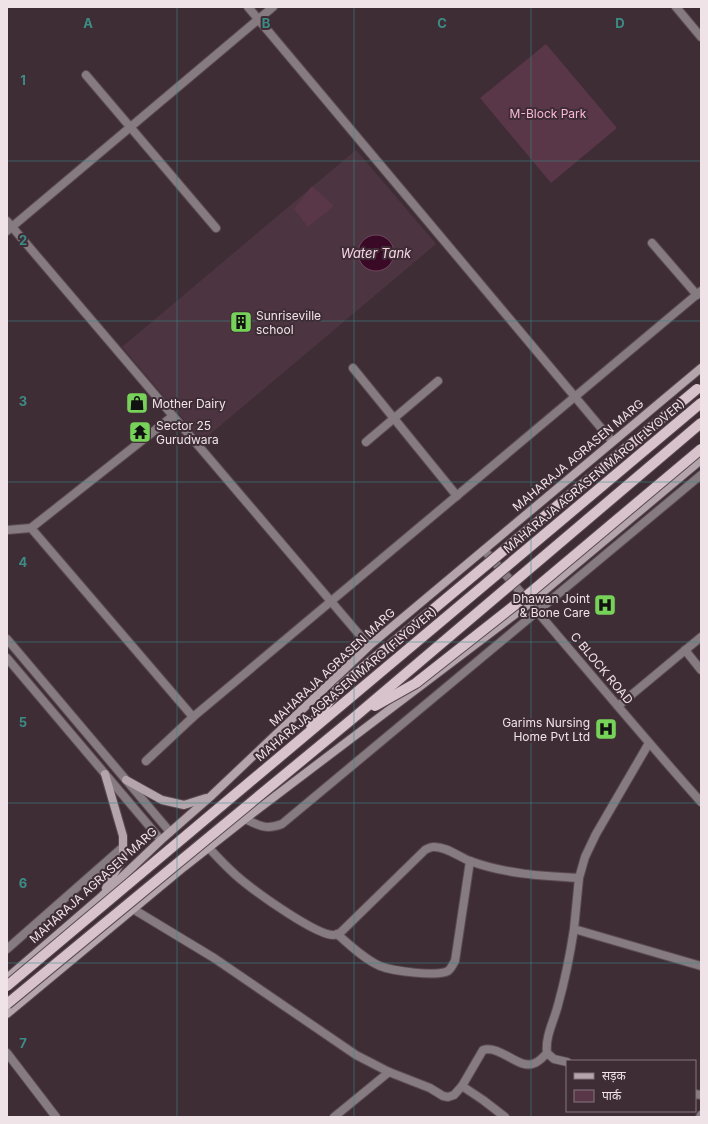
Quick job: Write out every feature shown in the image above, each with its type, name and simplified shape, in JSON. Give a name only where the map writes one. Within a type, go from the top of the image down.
[{"type":"main road","name":"MAHARAJA AGRASEN MARG","points":[[7,978],[102,896],[161,840],[210,797],[369,646],[701,368]]},
{"type":"main road","points":[[298,741],[339,688],[697,389]]},
{"type":"main road","name":"MAHARAJA AGRASEN MARG (FLYOVER)","points":[[7,986],[701,403]]},
{"type":"main road","points":[[7,1004],[357,715],[701,423]]},
{"type":"main road","points":[[357,715],[416,684],[525,597],[701,449]]},
{"type":"main road","points":[[7,1014],[208,848],[530,603],[701,460]]},
{"type":"main road","points":[[102,896],[123,858],[123,836],[106,774]]},
{"type":"main road","points":[[126,780],[162,800],[184,805],[210,797]]},
{"type":"street","points":[[248,7],[612,441]]},
{"type":"street","points":[[273,7],[130,128],[9,226],[369,646]]},
{"type":"street","points":[[676,7],[701,37]]},
{"type":"street","points":[[86,75],[216,228]]},
{"type":"street","points":[[146,761],[194,717],[699,293],[652,243]]},
{"type":"street","points":[[353,368],[457,496]]},
{"type":"street","points":[[366,442],[438,381]]},
{"type":"street","points":[[7,530],[31,528],[173,416]]},
{"type":"street","points":[[245,819],[263,827],[272,828],[282,824],[701,474]]},
{"type":"street","points":[[31,528],[194,717]]},
{"type":"street","name":"C BLOCK ROAD","points":[[484,550],[701,802]]},
{"type":"street","points":[[618,706],[701,637]]},
{"type":"street","points":[[7,639],[170,832]]},
{"type":"street","points":[[685,650],[701,670]]},
{"type":"street","points":[[7,658],[161,840]]},
{"type":"street","points":[[566,1062],[554,1059],[547,1053],[546,1044],[558,1007],[567,970],[574,929],[578,878],[585,857],[596,834],[649,743]]},
{"type":"street","points":[[337,934],[425,850],[433,847],[442,848],[470,861],[504,871],[538,876],[578,878]]},
{"type":"street","points":[[7,949],[123,848]]},
{"type":"street","points":[[208,848],[245,883],[279,907],[309,926],[329,934],[337,934],[365,958],[380,966],[414,972],[438,974],[449,970],[454,961],[470,861]]},
{"type":"street","points":[[133,910],[214,958],[356,1055],[389,1072],[420,1084],[443,1096],[448,1097],[454,1094],[462,1086],[483,1050],[490,1048],[528,1065],[536,1063],[547,1053]]},
{"type":"street","points":[[574,929],[701,966]]},
{"type":"street","points":[[7,1053],[56,1117]]},
{"type":"street","points":[[334,1117],[389,1072]]},
{"type":"street","points":[[462,1086],[505,1117]]},
{"type":"shaded area","name":"Sunriseville school","points":[[356,150],[436,244],[202,441],[122,347]]},
{"type":"green space","name":"M-Block Park","points":[[546,44],[617,128],[551,183],[480,98]]},
{"type":"green space","points":[[312,186],[334,206],[308,227],[294,209]]},
{"type":"water","name":"Water Tank","points":[[373,235],[379,235],[389,240],[394,253],[389,266],[379,271],[373,271],[363,266],[358,256],[358,250],[363,240]]},
{"type":"place","name":"Sunriseville school","points":[[241,322]]},
{"type":"place","name":"Mother Dairy","points":[[137,403]]},
{"type":"place","name":"Sector 25 Gurudwara","points":[[140,432]]},
{"type":"place","name":"Dhawan Joint & Bone Care","points":[[605,605]]},
{"type":"place","name":"Garims Nursing Home Pvt Ltd","points":[[606,729]]}]
